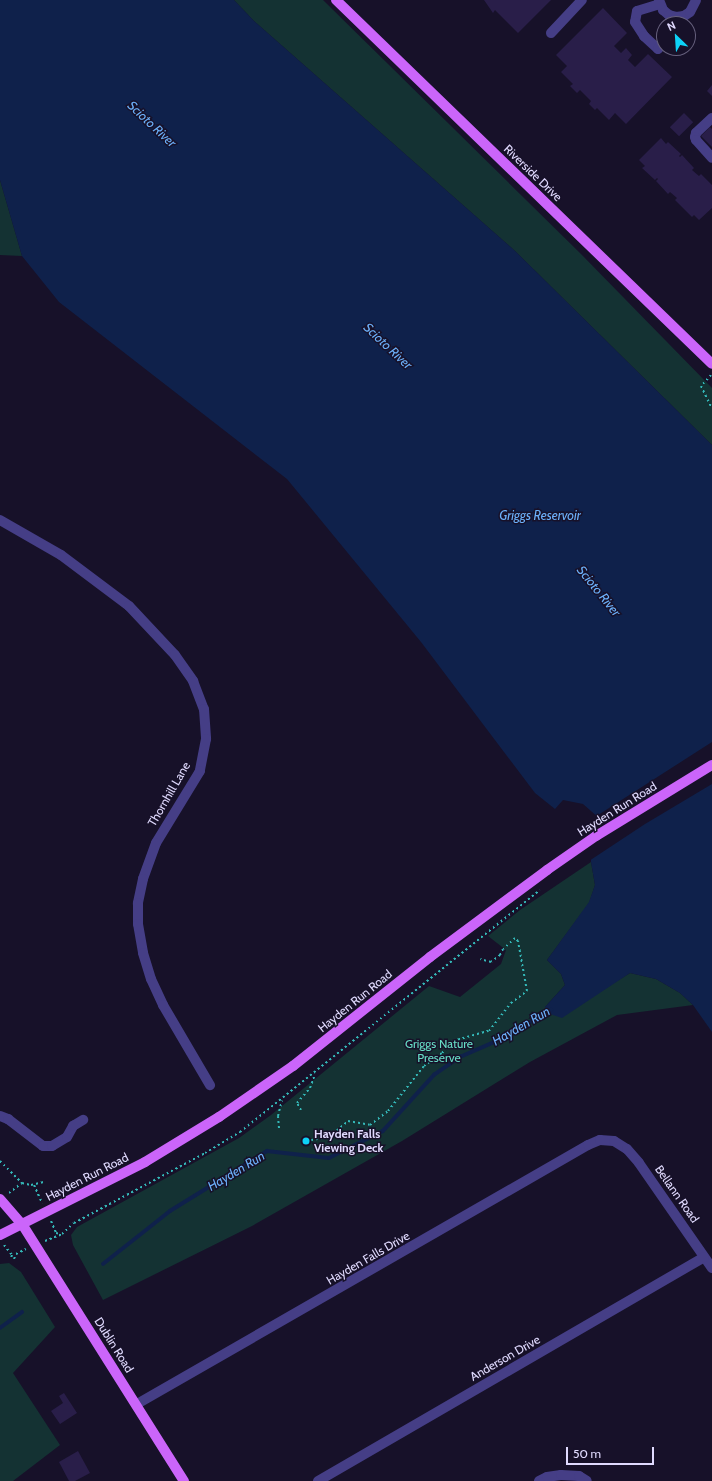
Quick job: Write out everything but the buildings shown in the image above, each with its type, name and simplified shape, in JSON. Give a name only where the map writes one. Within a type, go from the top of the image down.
[{"type":"main road","name":"Riverside Drive","points":[[336,0],[712,364]]},
{"type":"main road","name":"Hayden Run Road","points":[[0,1235],[145,1162],[242,1101],[293,1066],[430,957],[547,870],[596,836],[712,765]]},
{"type":"main road","name":"Dublin Road","points":[[0,1199],[22,1224],[137,1404],[184,1481]]},
{"type":"street","points":[[551,33],[582,0]]},
{"type":"street","points":[[684,16],[690,12],[696,0]]},
{"type":"street","points":[[656,47],[644,36],[635,22],[637,11],[660,2],[663,10],[670,16]]},
{"type":"street","points":[[712,118],[696,134],[695,137],[712,158]]},
{"type":"street","name":"Thornhill Lane","points":[[0,520],[61,555],[129,606],[175,655],[192,681],[204,709],[206,739],[200,771],[156,843],[143,879],[138,903],[138,924],[143,953],[151,979],[163,1006],[210,1085]]},
{"type":"street","points":[[0,1116],[8,1119],[43,1146],[52,1146],[68,1137],[73,1126],[83,1120]]},
{"type":"street","name":"Hayden Falls Drive","points":[[137,1404],[588,1145],[600,1140],[614,1141]]},
{"type":"street","name":"Bellann Road","points":[[614,1141],[627,1149],[638,1163],[712,1268]]},
{"type":"street","name":"Anderson Drive","points":[[318,1481],[704,1257]]},
{"type":"street","points":[[539,1481],[547,1477],[560,1475],[579,1476],[586,1481]]},
{"type":"path","points":[[712,373],[701,386],[712,409]]},
{"type":"path","points":[[62,1234],[74,1223],[205,1153],[240,1132],[283,1099],[420,986],[540,890]]},
{"type":"path","points":[[306,1141],[329,1137],[348,1121],[370,1125],[388,1111],[424,1066],[442,1053],[453,1041],[489,1031],[511,1003],[528,991],[518,941],[515,938],[491,962],[480,959]]},
{"type":"path","points":[[301,1110],[297,1103],[313,1082],[316,1072]]},
{"type":"path","points":[[280,1128],[278,1116],[283,1099]]},
{"type":"path","points":[[0,1161],[22,1183],[32,1185],[44,1182]]},
{"type":"path","points":[[0,1199],[22,1183]]},
{"type":"path","points":[[0,1239],[12,1255],[11,1258]]},
{"type":"green space","points":[[234,0],[323,0],[581,254],[712,388],[712,445],[515,251],[254,21]]},
{"type":"green space","points":[[0,180],[22,256],[0,255]]},
{"type":"green space","name":"Griggs Nature Preserve","points":[[591,862],[595,885],[589,903],[547,960],[561,974],[565,985],[545,1007],[596,994],[630,973],[656,979],[680,993],[693,1005],[617,1015],[530,1062],[402,1141],[252,1226],[103,1300],[73,1245],[71,1235],[77,1227],[239,1138],[271,1115],[429,986],[460,997],[501,964],[506,950],[488,936],[520,910]]},
{"type":"green space","points":[[9,1263],[21,1272],[55,1327],[13,1373],[60,1445],[13,1481],[0,1481],[0,1264]]},
{"type":"water","name":"Griggs Reservoir","points":[[0,0],[234,0],[254,21],[515,251],[712,445],[712,1032],[693,1005],[680,993],[656,979],[630,973],[562,1018],[547,1013],[545,1007],[565,985],[561,974],[547,960],[589,902],[595,885],[591,862],[591,850],[608,826],[583,804],[563,800],[555,809],[535,793],[421,642],[287,479],[59,302],[22,256],[0,180]]},
{"type":"pier","points":[[712,742],[712,784],[645,824],[589,861],[589,849],[606,826],[595,817]]},
{"type":"waterway","name":"Hayden Run","points":[[103,1264],[170,1211],[267,1151],[329,1158],[383,1131],[434,1075],[460,1057],[499,1040],[551,1010]]},
{"type":"waterway","name":"Hayden Run","points":[[0,1328],[22,1312]]},
{"type":"place","name":"Hayden Falls Viewing Deck","points":[[306,1141]]},
{"type":"water label","name":"Scioto River","points":[[152,124]]},
{"type":"water label","name":"Scioto River","points":[[388,346]]},
{"type":"water label","name":"Scioto River","points":[[599,591]]}]
